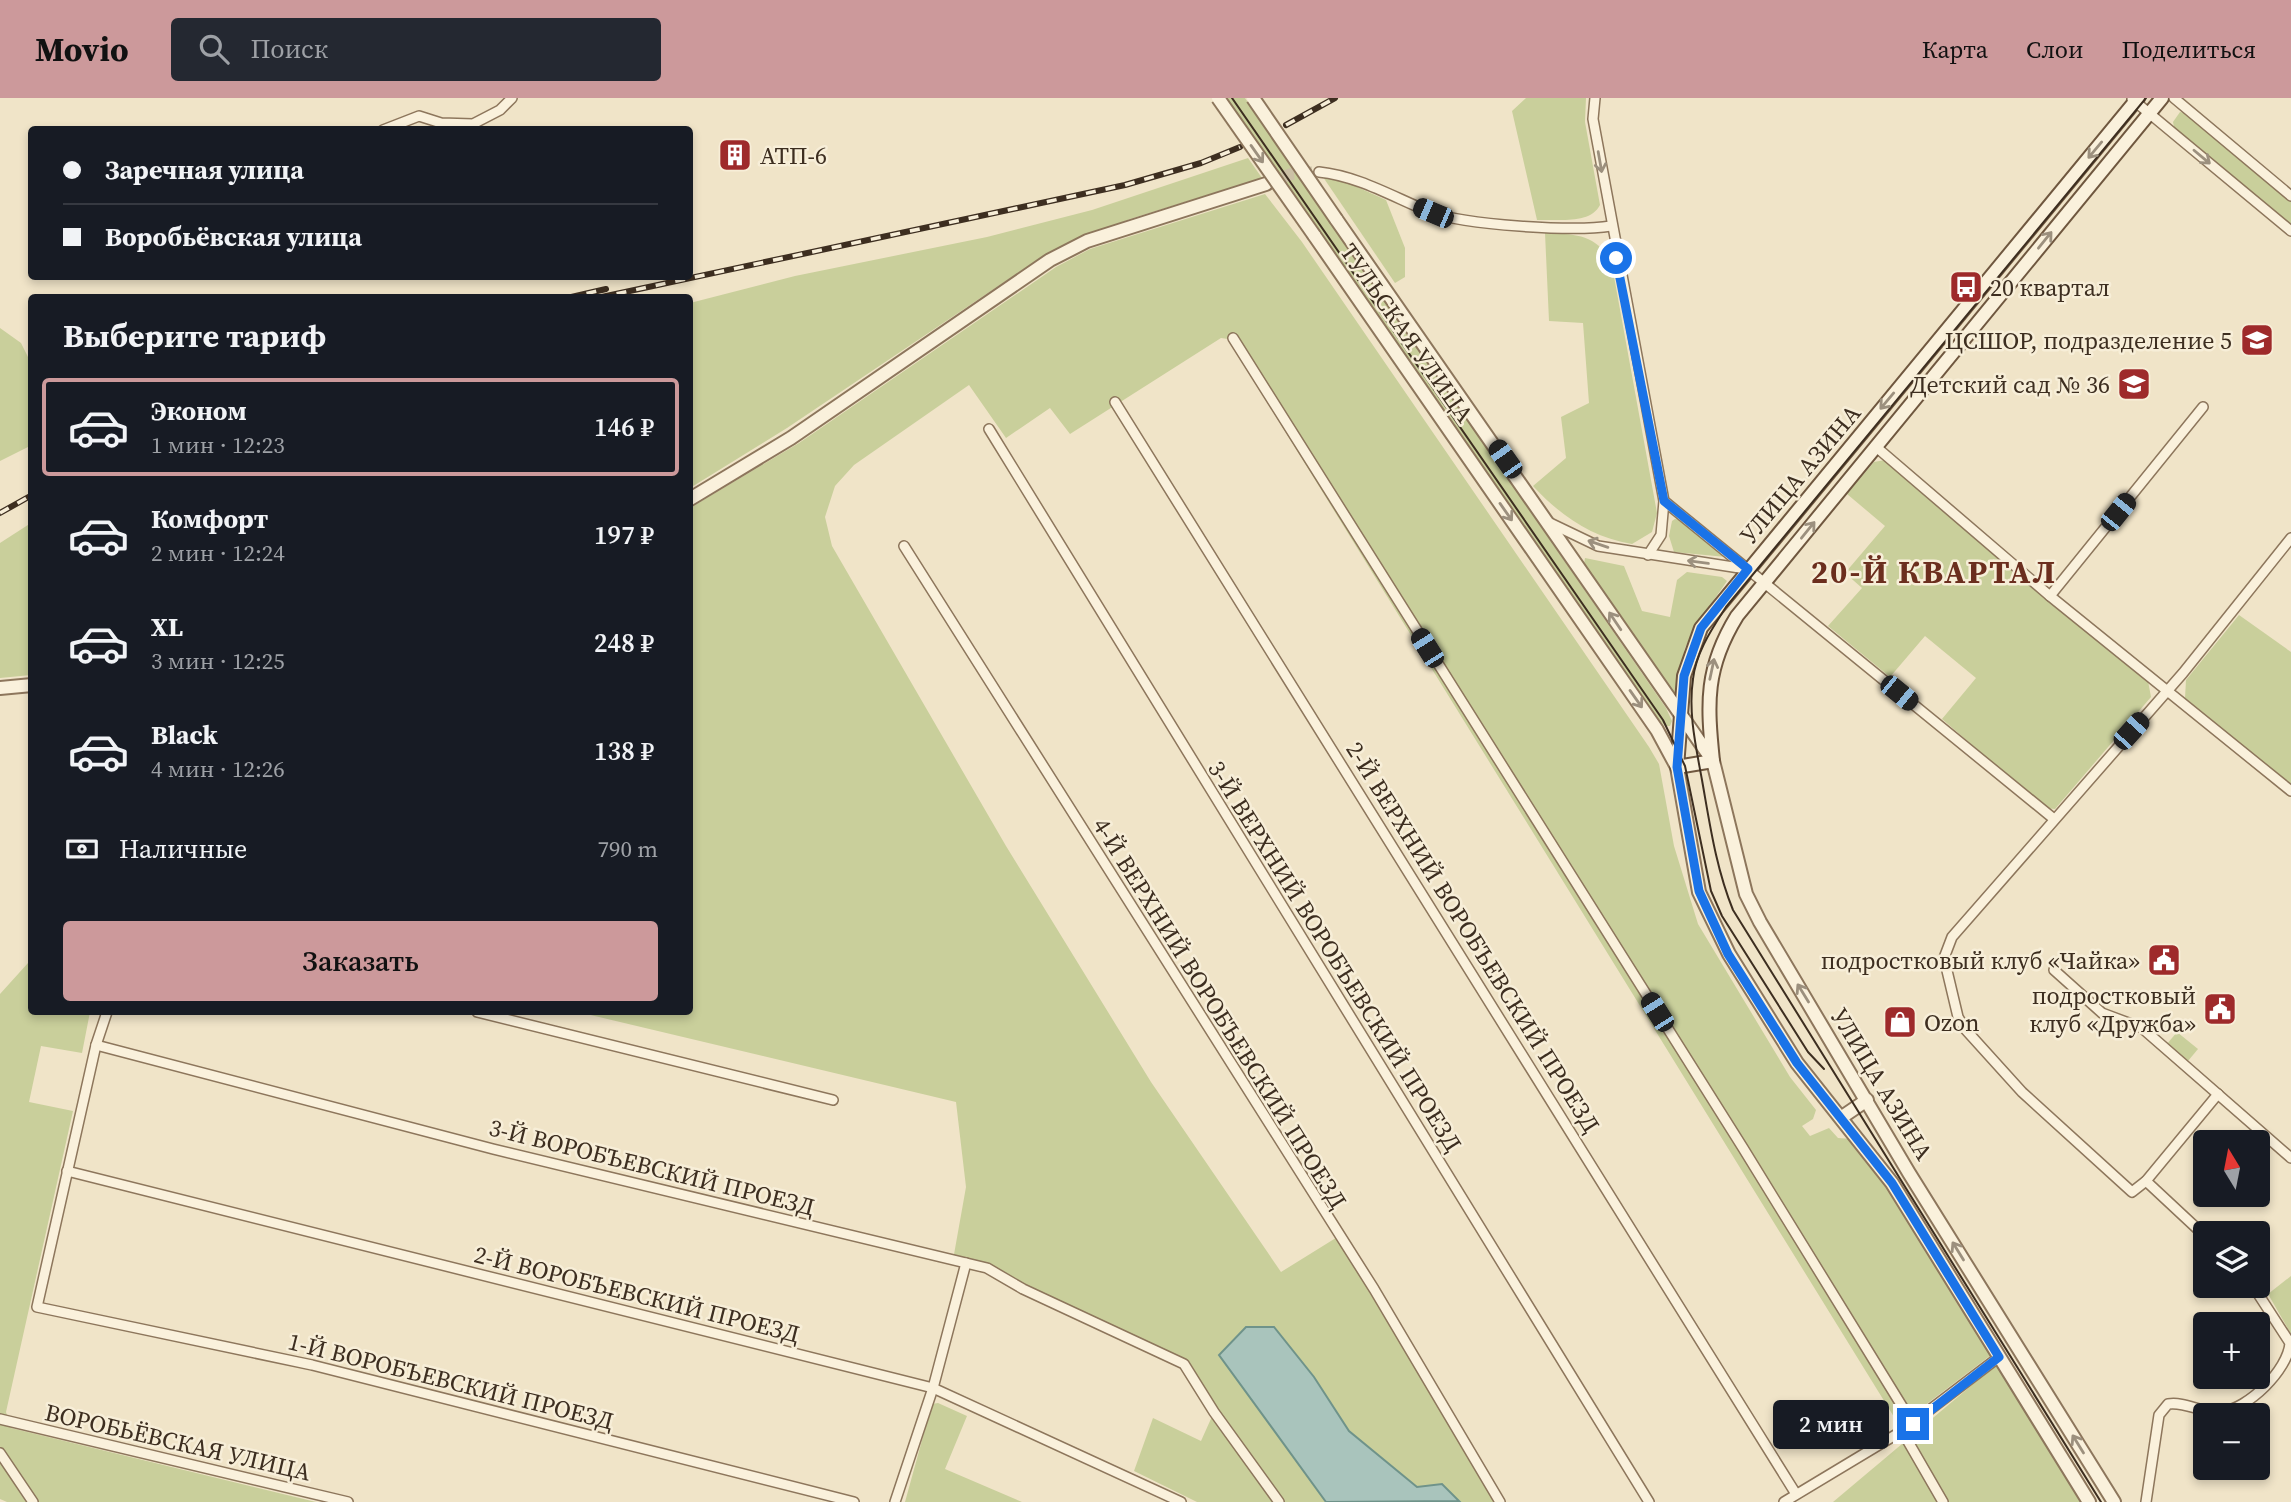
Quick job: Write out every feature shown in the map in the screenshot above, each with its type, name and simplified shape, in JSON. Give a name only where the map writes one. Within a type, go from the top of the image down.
[{"type":"street","points":[[393,126],[419,116],[441,123],[473,124],[500,110],[512,98]]},
{"type":"street","name":"ТУЛЬСКАЯ УЛИЦА","points":[[1218,98],[1657,730],[1677,767]]},
{"type":"street","name":"ТУЛЬСКАЯ УЛИЦА","points":[[1253,98],[1713,761]]},
{"type":"street","points":[[1595,98],[1592,119],[1664,501],[1661,535],[1648,555]]},
{"type":"street","name":"УЛИЦА АЗИНА","points":[[2114,1502],[1760,922],[1746,894],[1713,761],[1708,714],[1714,660],[1737,617],[2162,98]]},
{"type":"street","points":[[2174,98],[2291,196]]},
{"type":"street","points":[[2135,99],[2149,114],[2291,231]]},
{"type":"street","name":"УЛИЦА АЗИНА","points":[[2089,1502],[1892,1183],[1797,1063],[1711,922],[1699,891],[1689,852],[1677,767],[1684,676],[1696,639],[1719,603],[2135,99]]},
{"type":"street","points":[[1319,172],[1339,174],[1433,213],[1458,219],[1587,229],[1611,226]]},
{"type":"street","points":[[693,497],[791,438],[1050,260],[1087,241],[1266,184]]},
{"type":"street","points":[[1233,338],[1743,1148],[1913,1424]]},
{"type":"street","name":"2-Й ВЕРХНИЙ ВОРОБЪЕВСКИЙ ПРОЕЗД","points":[[1115,402],[1796,1494]]},
{"type":"street","points":[[2050,596],[2203,407]]},
{"type":"street","name":"3-Й ВЕРХНИЙ ВОРОБЪЕВСКИЙ ПРОЕЗД","points":[[989,429],[1649,1502]]},
{"type":"street","points":[[1875,446],[2050,596],[2291,791]]},
{"type":"street","points":[[1664,501],[2054,819]]},
{"type":"street","points":[[1550,523],[1598,546],[1748,569]]},
{"type":"street","points":[[2218,1094],[2146,1181],[2132,1192],[1996,1066],[1965,1029],[1948,980],[1944,958],[1952,937],[2167,690],[2291,538]]},
{"type":"street","name":"4-Й ВЕРХНИЙ ВОРОБЪЕВСКИЙ ПРОЕЗД","points":[[904,546],[1374,1289],[1500,1502]]},
{"type":"street","points":[[0,688],[28,685]]},
{"type":"street","points":[[1677,767],[1713,761]]},
{"type":"street","points":[[2054,970],[2102,1013],[2141,1028],[2291,1158]]},
{"type":"street","points":[[67,1171],[96,1045],[106,1015]]},
{"type":"street","points":[[489,1015],[833,1100]]},
{"type":"street","name":"3-Й ВОРОБЪЕВСКИЙ ПРОЕЗД","points":[[96,1045],[493,1149],[987,1268],[1023,1289],[1184,1364],[1214,1412],[1279,1502]]},
{"type":"street","points":[[1842,1117],[1867,1100]]},
{"type":"street","name":"1-Й ВОРОБЪЕВСКИЙ ПРОЕЗД","points":[[67,1171],[37,1307],[312,1365],[854,1502]]},
{"type":"street","name":"2-Й ВОРОБЪЕВСКИЙ ПРОЕЗД","points":[[67,1171],[933,1388],[1181,1502]]},
{"type":"street","points":[[2146,1181],[2193,1225]]},
{"type":"street","points":[[895,1502],[933,1388],[966,1263]]},
{"type":"street","points":[[2146,1502],[2159,1415],[2168,1404],[2179,1402],[2201,1411],[2221,1412],[2240,1407],[2264,1388],[2290,1353],[2290,1343],[2261,1298]]},
{"type":"street","points":[[1784,1502],[1902,1432],[1999,1357]]},
{"type":"street","name":"ВОРОБЬЁВСКАЯ УЛИЦА","points":[[0,1419],[348,1502]]},
{"type":"street","points":[[1902,1432],[1943,1502]]},
{"type":"street","points":[[0,1453],[33,1502]]},
{"type":"green space","points":[[1227,98],[1245,98],[1666,708],[1672,721],[1670,726],[1665,726],[1656,717]]},
{"type":"green space","points":[[1526,98],[1586,98],[1585,122],[1600,205],[1589,216],[1572,220],[1537,220],[1512,111]]},
{"type":"green space","points":[[2180,112],[2185,113],[2291,201],[2291,225],[2174,127],[2173,122]]},
{"type":"green space","points":[[1248,158],[1262,178],[1130,219],[1049,252],[787,428],[693,486],[693,302],[795,276],[987,237],[1092,210]]},
{"type":"green space","points":[[1323,177],[1344,181],[1386,200],[1405,248],[1405,277],[1395,283]]},
{"type":"green space","points":[[1265,194],[1302,242],[1659,764],[1674,846],[1698,924],[1790,1077],[1816,1110],[1813,1119],[1802,1126],[1810,1136],[1829,1128],[1838,1138],[1852,1139],[1887,1187],[1991,1355],[1899,1425],[1228,339],[1221,338],[1070,434],[1050,408],[1006,438],[969,385],[854,465],[835,486],[825,517],[832,546],[1006,846],[1151,1082],[1281,1272],[1339,1236],[1500,1502],[1197,1502],[1134,1471],[1153,1418],[1201,1441],[1214,1412],[1184,1364],[987,1268],[953,1260],[966,1187],[956,1102],[591,1015],[693,1015],[693,506],[799,443],[1056,267],[1090,249]]},
{"type":"green space","points":[[1545,233],[1566,234],[1591,240],[1605,251],[1611,260],[1657,513],[1652,532],[1632,544],[1603,536],[1578,524],[1533,486],[1566,458],[1561,417],[1589,403],[1583,323],[1549,321]]},
{"type":"green space","points":[[0,328],[21,343],[28,357],[28,447],[0,461]]},
{"type":"green space","points":[[1885,460],[2148,681],[2151,697],[2055,809],[2045,808],[1942,719],[1976,678],[1925,636],[1890,677],[1828,626],[1862,588],[1845,573],[1885,526],[1847,494],[1874,462]]},
{"type":"green space","points":[[1681,520],[1726,557],[1674,552],[1669,536],[1672,521]]},
{"type":"green space","points":[[28,525],[28,675],[0,678],[0,543]]},
{"type":"green space","points":[[1585,558],[1624,566],[1642,611],[1670,617],[1677,580],[1687,572],[1722,577],[1727,581],[1695,627],[1685,648],[1675,696],[1584,564]]},
{"type":"green space","points":[[2239,615],[2291,652],[2291,785],[2185,698],[2186,680]]},
{"type":"green space","points":[[28,963],[28,1015],[89,1015],[82,1053],[41,1046],[29,1102],[73,1111],[6,1412],[11,1428],[316,1502],[7,1502],[0,1499],[0,994]]},
{"type":"green space","points":[[2177,1032],[2198,1049],[2188,1061],[2167,1044]]},
{"type":"green space","points":[[2291,1276],[2291,1334],[2270,1297],[2270,1292]]},
{"type":"green space","points":[[1997,1364],[2082,1502],[1833,1502]]},
{"type":"green space","points":[[938,1403],[967,1416],[945,1469],[1022,1502],[905,1502],[932,1404]]},
{"type":"water","points":[[1246,1327],[1274,1327],[1314,1377],[1349,1431],[1417,1487],[1442,1484],[1459,1501],[1326,1502],[1219,1355]]},
{"type":"tunnel","points":[[1266,184],[1291,174],[1319,172]]},
{"type":"tram line","points":[[1232,98],[1663,720],[1685,766],[1711,891],[1722,916],[1808,1052],[1824,1069]]},
{"type":"tram line","points":[[2101,1502],[1733,910],[1722,878],[1711,830],[1693,730],[1691,704],[1695,669],[1701,650],[1726,607],[2146,98]]},
{"type":"railway","points":[[1286,125],[1335,98]]},
{"type":"railway","points":[[693,277],[1125,185],[1201,163],[1240,147]]},
{"type":"railway","points":[[616,294],[681,280]]},
{"type":"railway","points":[[584,294],[606,289]]},
{"type":"railway","points":[[0,513],[28,497]]},
{"type":"place","name":"АТП-6","points":[[735,155]]},
{"type":"place","name":"20 квартал","points":[[1966,287]]},
{"type":"place","name":"ЦСШОР, подразделение 5","points":[[2257,340]]},
{"type":"place","name":"Детский сад № 36","points":[[2134,384]]},
{"type":"place","name":"подростковый клуб «Чайка»","points":[[2164,960]]},
{"type":"place","name":"подростковый клуб «Дружба»","points":[[2220,1009]]},
{"type":"place","name":"Ozon","points":[[1900,1022]]},
{"type":"district","name":"20-Й КВАРТАЛ","points":[[1934,572]]},
{"type":"route","points":[[1616,258],[1664,501],[1748,569],[1701,628],[1684,676],[1677,767],[1689,852],[1699,891],[1728,954],[1797,1063],[1854,1131],[1892,1183],[1999,1357],[1913,1424]]}]
